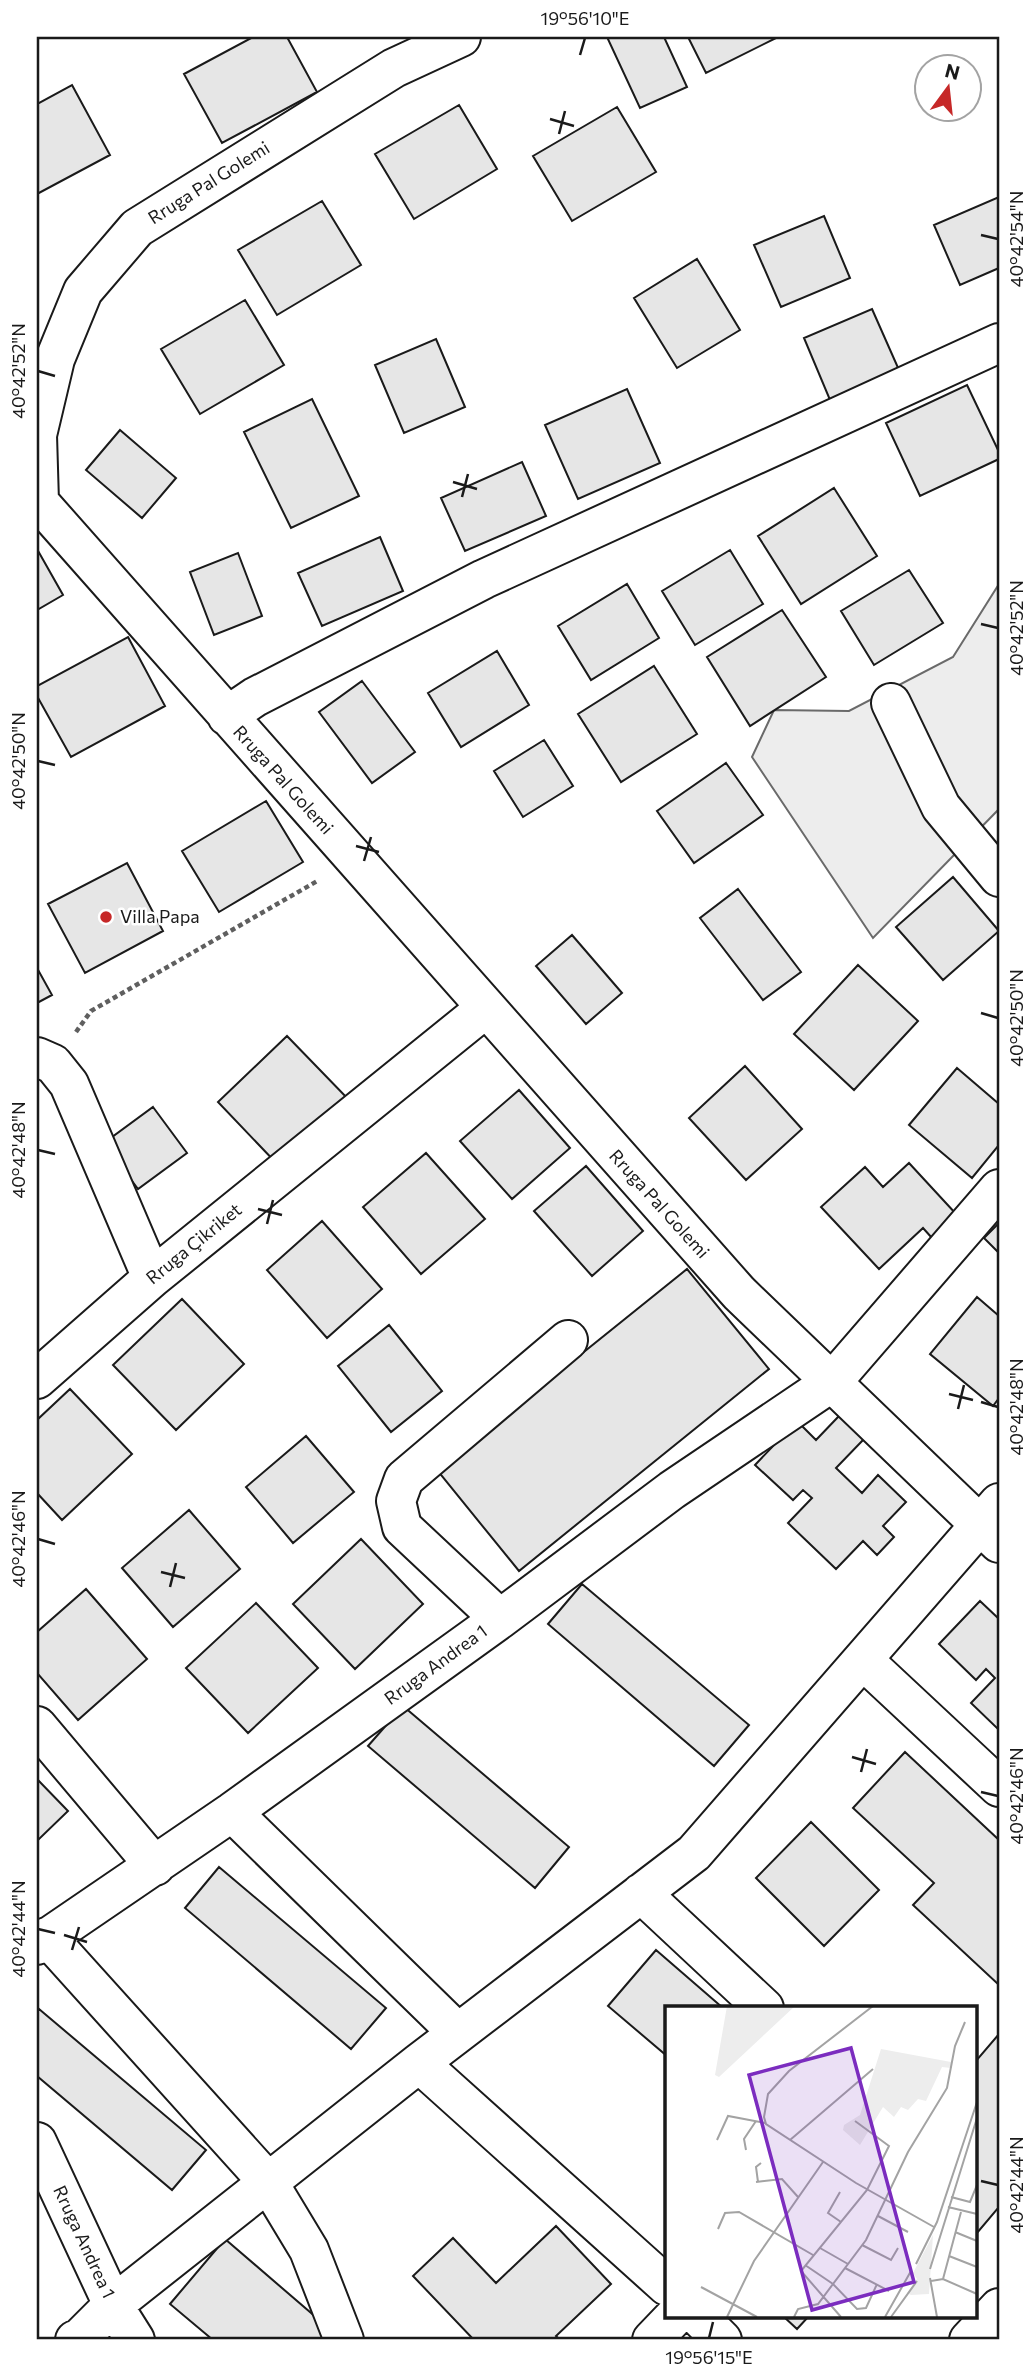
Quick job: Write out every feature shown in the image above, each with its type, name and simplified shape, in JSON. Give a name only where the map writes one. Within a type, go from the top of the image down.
[{"type":"street","name":"Rruga Pal Golemi","points":[[461,37],[394,68],[137,228],[83,291],[55,359],[37,435],[38,502],[738,1293],[832,1382],[993,1524]]},
{"type":"street","points":[[226,716],[255,697],[484,579],[999,342]]},
{"type":"street","points":[[891,703],[941,807],[999,877]]},
{"type":"street","name":"Rruga Çikriket","points":[[37,1380],[152,1278],[486,1008]]},
{"type":"street","points":[[45,1060],[69,1084],[152,1278]]},
{"type":"street","name":"Rruga Andrea 1","points":[[42,1941],[232,1812],[500,1619],[672,1489],[832,1382],[999,1189]]},
{"type":"street","points":[[500,1619],[402,1527],[396,1501],[404,1479],[568,1340]]},
{"type":"street","points":[[75,2340],[113,2305],[419,2063],[694,1853],[863,1660],[993,1524]]},
{"type":"street","points":[[863,1660],[999,1787]]},
{"type":"street","points":[[37,1726],[155,1866]]},
{"type":"street","points":[[232,1812],[458,2033]]},
{"type":"street","points":[[641,1893],[762,2006]]},
{"type":"street","points":[[42,1941],[268,2182],[309,2250],[345,2340]]},
{"type":"street","points":[[419,2063],[665,2284]]},
{"type":"street","name":"Rruga Andrea 1","points":[[37,2142],[113,2305],[135,2340]]},
{"type":"street","points":[[969,2340],[999,2308]]},
{"type":"street","points":[[652,2340],[673,2318]]},
{"type":"street","points":[[700,2318],[722,2340]]},
{"type":"path","points":[[45,1060],[91,1011],[354,860]]},
{"type":"shaded area","points":[[999,584],[999,809],[873,938],[752,757],[774,710],[849,711],[953,657]]},
{"type":"building","points":[[253,37],[287,37],[317,92],[222,143],[184,74]]},
{"type":"building","points":[[607,37],[664,37],[687,87],[640,108]]},
{"type":"building","points":[[688,37],[778,37],[706,73]]},
{"type":"building","points":[[72,85],[110,155],[37,194],[37,104]]},
{"type":"building","points":[[459,105],[497,169],[414,219],[375,154]]},
{"type":"building","points":[[617,107],[656,172],[572,221],[533,156]]},
{"type":"building","points":[[999,197],[999,268],[960,285],[934,225]]},
{"type":"building","points":[[322,201],[361,265],[277,315],[238,250]]},
{"type":"building","points":[[824,216],[850,278],[781,307],[754,245]]},
{"type":"building","points":[[697,259],[740,330],[677,368],[634,298]]},
{"type":"building","points":[[245,300],[284,365],[200,414],[161,349]]},
{"type":"building","points":[[872,309],[899,370],[830,400],[804,338]]},
{"type":"building","points":[[436,339],[465,407],[404,433],[375,365]]},
{"type":"building","points":[[967,385],[999,452],[999,459],[920,496],[886,423]]},
{"type":"building","points":[[627,389],[660,463],[578,499],[545,425]]},
{"type":"building","points":[[312,399],[359,496],[291,528],[244,432]]},
{"type":"building","points":[[120,430],[176,478],[142,518],[86,470]]},
{"type":"building","points":[[522,462],[546,516],[465,551],[441,498]]},
{"type":"building","points":[[834,488],[877,556],[801,604],[758,536]]},
{"type":"building","points":[[380,537],[403,591],[322,626],[298,573]]},
{"type":"building","points":[[37,549],[63,595],[37,610]]},
{"type":"building","points":[[730,550],[763,604],[695,645],[662,591]]},
{"type":"building","points":[[238,553],[262,616],[214,635],[190,572]]},
{"type":"building","points":[[909,570],[943,623],[874,665],[841,611]]},
{"type":"building","points":[[627,584],[659,638],[591,680],[558,626]]},
{"type":"building","points":[[782,610],[826,677],[750,726],[707,657]]},
{"type":"building","points":[[128,637],[165,706],[71,757],[37,696],[37,686]]},
{"type":"building","points":[[497,651],[529,705],[461,747],[428,693]]},
{"type":"building","points":[[654,666],[697,734],[621,782],[578,714]]},
{"type":"building","points":[[362,681],[415,752],[372,783],[319,712]]},
{"type":"building","points":[[544,740],[573,786],[523,817],[494,771]]},
{"type":"building","points":[[726,763],[763,815],[694,863],[657,811]]},
{"type":"building","points":[[266,801],[303,862],[219,912],[182,851]]},
{"type":"building","name":"Villa Papa","points":[[127,863],[163,931],[85,973],[48,904]]},
{"type":"building","points":[[953,877],[999,931],[943,980],[896,927]]},
{"type":"building","points":[[738,889],[801,972],[763,1000],[700,918]]},
{"type":"building","points":[[572,935],[622,993],[586,1024],[536,966]]},
{"type":"building","points":[[858,965],[918,1021],[854,1090],[794,1034]]},
{"type":"building","points":[[37,968],[52,995],[37,1003]]},
{"type":"building","points":[[287,1036],[350,1101],[280,1167],[218,1102]]},
{"type":"building","points":[[745,1066],[802,1129],[746,1180],[689,1118]]},
{"type":"building","points":[[957,1068],[999,1104],[999,1145],[972,1178],[909,1125]]},
{"type":"building","points":[[519,1090],[570,1148],[512,1199],[460,1141]]},
{"type":"building","points":[[153,1107],[187,1153],[138,1189],[104,1143]]},
{"type":"building","points":[[426,1153],[485,1219],[421,1274],[363,1207]]},
{"type":"building","points":[[909,1163],[957,1215],[932,1238],[923,1228],[879,1269],[821,1207],[865,1167],[883,1187]]},
{"type":"building","points":[[586,1166],[643,1231],[592,1276],[534,1211]]},
{"type":"building","points":[[322,1221],[382,1289],[327,1338],[267,1270]]},
{"type":"building","points":[[999,1223],[999,1253],[984,1238]]},
{"type":"building","points":[[687,1269],[769,1369],[519,1571],[437,1470]]},
{"type":"building","points":[[977,1297],[999,1316],[999,1398],[993,1406],[930,1354]]},
{"type":"building","points":[[182,1299],[244,1364],[176,1430],[113,1365]]},
{"type":"building","points":[[389,1325],[442,1391],[391,1432],[338,1366]]},
{"type":"building","points":[[70,1389],[132,1454],[62,1520],[37,1493],[37,1420]]},
{"type":"building","points":[[839,1416],[864,1439],[836,1468],[862,1493],[878,1475],[906,1502],[883,1526],[894,1537],[877,1555],[863,1541],[836,1569],[788,1523],[812,1498],[803,1490],[793,1500],[755,1465],[797,1421],[816,1440]]},
{"type":"building","points":[[306,1436],[354,1492],[293,1543],[246,1487]]},
{"type":"building","points":[[189,1510],[240,1569],[173,1627],[122,1568]]},
{"type":"building","points":[[361,1539],[423,1604],[355,1669],[293,1604]]},
{"type":"building","points":[[582,1584],[749,1725],[714,1766],[548,1624]]},
{"type":"building","points":[[86,1589],[147,1659],[78,1720],[37,1673],[37,1632]]},
{"type":"building","points":[[980,1601],[999,1619],[999,1730],[971,1703],[995,1678],[986,1669],[976,1680],[939,1644]]},
{"type":"building","points":[[256,1603],[318,1668],[248,1733],[186,1668]]},
{"type":"building","points":[[403,1706],[569,1847],[535,1888],[368,1746]]},
{"type":"building","points":[[905,1752],[999,1840],[999,1985],[913,1905],[934,1883],[853,1808]]},
{"type":"building","points":[[37,1779],[68,1811],[37,1841]]},
{"type":"building","points":[[811,1822],[879,1890],[824,1946],[756,1878]]},
{"type":"building","points":[[219,1867],[386,2008],[351,2049],[185,1908]]},
{"type":"building","points":[[656,1950],[721,2006],[665,2006],[665,2054],[608,2006]]},
{"type":"building","points":[[39,2009],[206,2150],[172,2190],[37,2076]]},
{"type":"building","points":[[999,2034],[999,2207],[977,2233],[976,2232],[976,2061]]},
{"type":"building","points":[[556,2226],[611,2284],[556,2336],[560,2340],[474,2340],[413,2276],[453,2238],[496,2283]]},
{"type":"building","points":[[225,2239],[339,2337],[337,2340],[213,2340],[170,2304]]},
{"type":"building","points":[[785,2318],[807,2318],[797,2329]]},
{"type":"place","name":"Villa Papa","points":[[106,917]]}]
